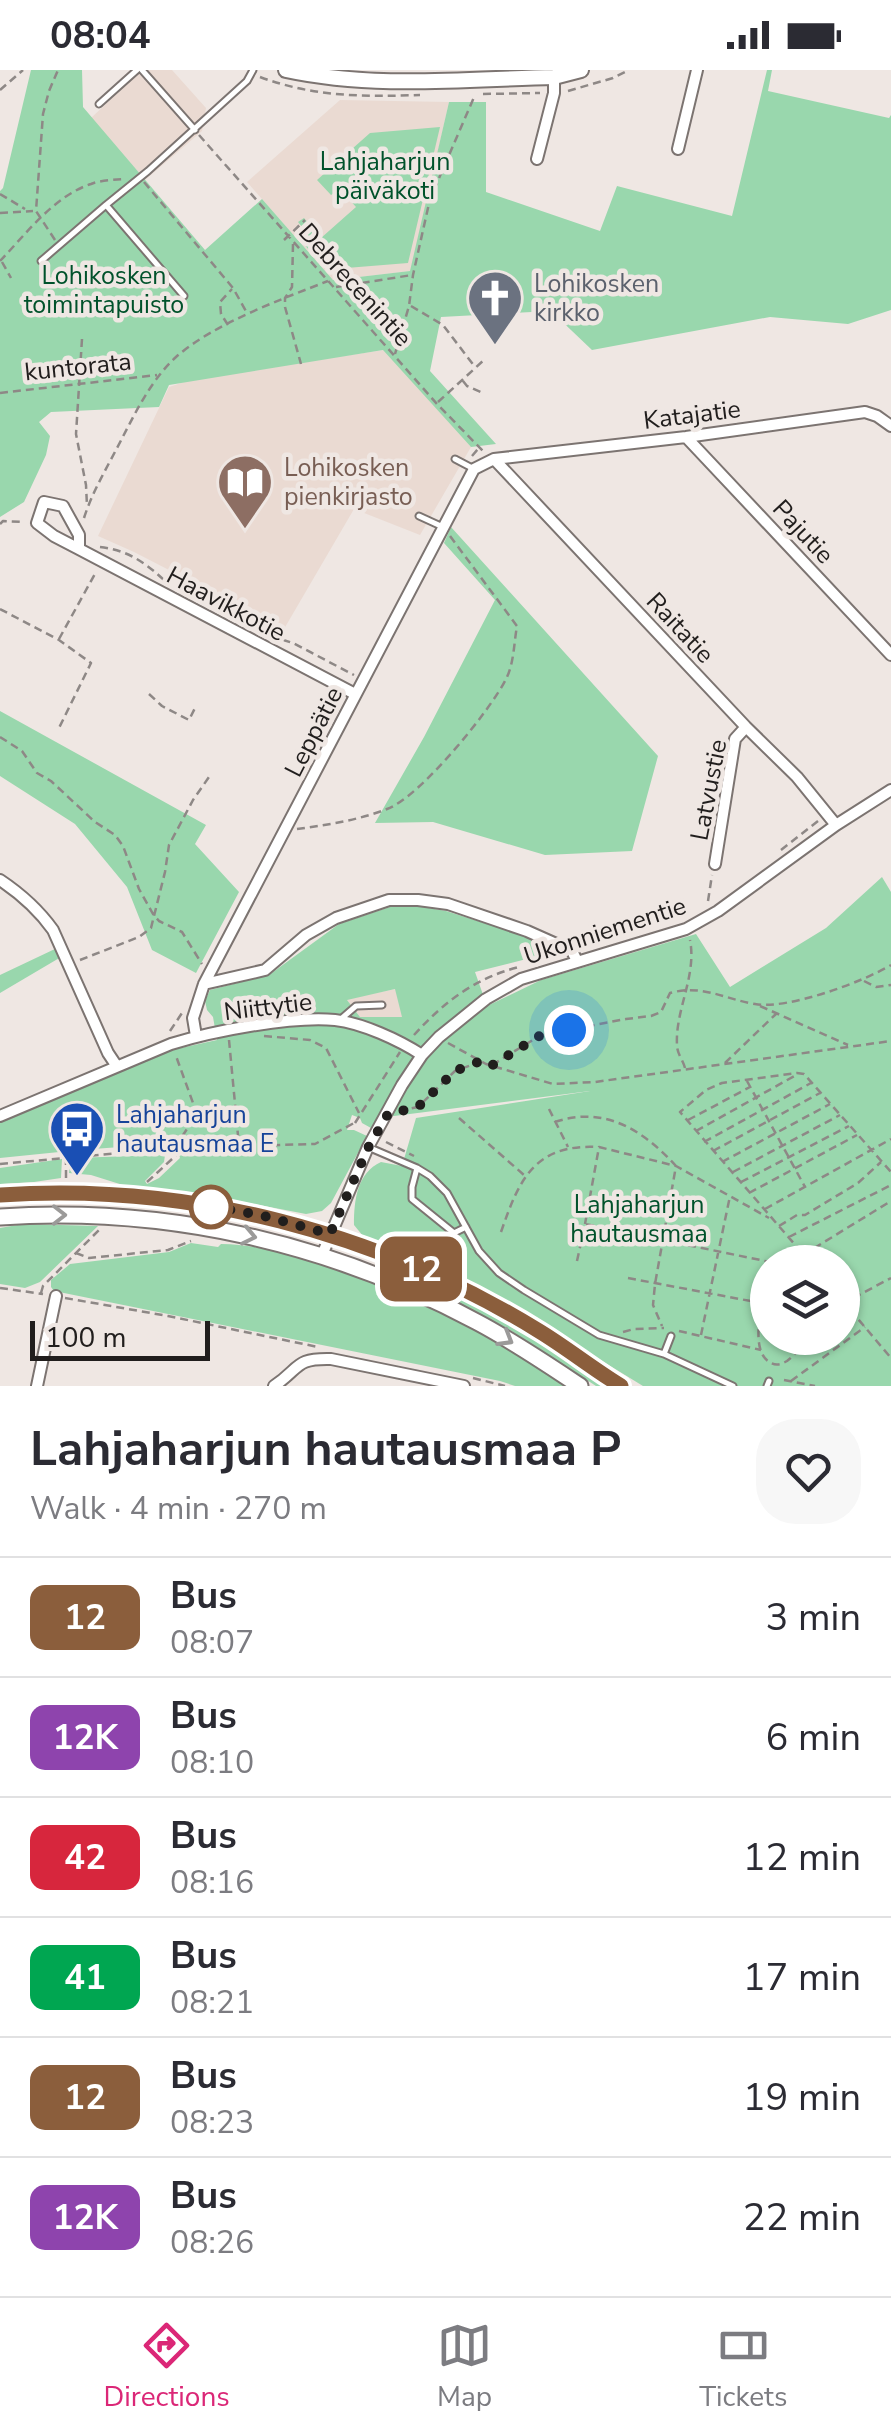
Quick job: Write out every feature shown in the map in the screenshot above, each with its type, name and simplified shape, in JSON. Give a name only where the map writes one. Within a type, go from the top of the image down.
[{"type":"main road","points":[[0,1194],[141,1197],[260,1215],[330,1234],[419,1268],[490,1303],[621,1386]]},
{"type":"main road","points":[[0,1217],[101,1216],[194,1225],[322,1254],[464,1315],[580,1386]]},
{"type":"street","points":[[286,70],[378,82],[554,77],[582,70]]},
{"type":"street","points":[[678,148],[697,70]]},
{"type":"street","points":[[538,159],[554,93],[554,77]]},
{"type":"street","name":"Katajatie","points":[[494,459],[865,412],[891,426]]},
{"type":"street","name":"Pajutie","points":[[686,437],[891,656]]},
{"type":"street","points":[[474,470],[494,459]]},
{"type":"street","name":"Raitatie","points":[[494,459],[797,778],[836,825]]},
{"type":"street","name":"Leppätie","points":[[192,1018],[204,984],[474,470]]},
{"type":"street","name":"Haavikkotie","points":[[37,524],[44,502],[63,506],[79,535]]},
{"type":"street","name":"Haavikkotie","points":[[24,522],[37,524],[355,694]]},
{"type":"street","points":[[78,549],[79,535]]},
{"type":"street","name":"Latvustie","points":[[715,864],[735,739],[746,726]]},
{"type":"street","name":"Ukonniementie","points":[[322,1254],[368,1148],[402,1084],[439,1037],[486,999],[521,979],[686,929],[891,790]]},
{"type":"street","points":[[0,880],[22,895],[53,930],[116,1065]]},
{"type":"street","points":[[204,984],[265,970],[306,935],[336,918],[389,900],[448,904],[527,931],[572,951],[577,961]]},
{"type":"street","points":[[192,1018],[196,1036]]},
{"type":"street","name":"Niittytie","points":[[0,1116],[171,1044],[229,1031],[339,1020],[405,1044],[422,1055]]},
{"type":"street","points":[[38,1386],[56,1296]]},
{"type":"street","points":[[274,1386],[311,1358],[464,1386]]},
{"type":"lane","points":[[98,104],[139,70],[195,130]]},
{"type":"lane","points":[[41,261],[195,130],[248,80],[252,70]]},
{"type":"lane","points":[[106,205],[184,296]]},
{"type":"lane","points":[[455,459],[474,470]]},
{"type":"lane","points":[[419,516],[444,527]]},
{"type":"lane","points":[[339,1020],[356,1006],[382,1005]]},
{"type":"lane","points":[[368,1148],[430,1176],[447,1194],[479,1252],[498,1273],[524,1290],[598,1335],[664,1354],[733,1386]]},
{"type":"lane","points":[[418,1168],[412,1199],[454,1233],[466,1227]]},
{"type":"lane","points":[[664,1354],[671,1336]]},
{"type":"path","points":[[0,90],[23,70]]},
{"type":"path","points":[[58,70],[43,114],[36,211],[59,245]]},
{"type":"path","points":[[395,356],[430,199],[476,94]]},
{"type":"path","name":"Debrecenintie","points":[[195,130],[437,404],[478,448],[494,459]]},
{"type":"path","points":[[0,194],[27,210]]},
{"type":"path","points":[[0,213],[36,211]]},
{"type":"path","points":[[284,240],[305,220]]},
{"type":"path","points":[[293,241],[292,288],[285,298],[285,307],[300,364]]},
{"type":"path","points":[[0,260],[12,278]]},
{"type":"path","points":[[334,287],[413,275]]},
{"type":"path","points":[[172,588],[132,555],[91,546],[79,535],[122,439],[150,388],[176,357],[228,325],[328,281]]},
{"type":"path","points":[[228,325],[220,302],[232,288]]},
{"type":"path","points":[[409,306],[442,325],[476,366]]},
{"type":"path","points":[[82,338],[76,434],[87,511]]},
{"type":"path","points":[[437,404],[484,360]]},
{"type":"path","name":"kuntorata","points":[[0,393],[160,375]]},
{"type":"path","points":[[462,380],[483,392]]},
{"type":"path","points":[[0,524],[24,522]]},
{"type":"path","points":[[289,830],[391,808],[421,787],[468,734],[508,676],[517,626],[444,527]]},
{"type":"path","points":[[59,640],[102,562]]},
{"type":"path","points":[[0,618],[2,610],[59,640],[92,663],[58,730]]},
{"type":"path","points":[[266,635],[293,644],[355,676]]},
{"type":"path","points":[[150,694],[162,706],[189,720],[196,706]]},
{"type":"path","points":[[0,737],[22,751],[37,772],[115,835],[124,846],[139,890],[159,922],[182,932],[205,967]]},
{"type":"path","points":[[69,964],[151,928],[169,845],[208,777]]},
{"type":"path","points":[[710,906],[707,898],[715,864]]},
{"type":"path","points":[[685,1070],[677,1043],[692,944],[686,929]]},
{"type":"path","points":[[758,1005],[783,1004],[862,980],[891,966]]},
{"type":"path","points":[[862,980],[876,987],[891,985]]},
{"type":"path","points":[[491,1066],[541,1035],[652,1016],[661,1012],[670,994],[686,988],[778,1012],[852,1047]]},
{"type":"path","points":[[724,1064],[778,1012]]},
{"type":"path","points":[[180,1017],[192,1018]]},
{"type":"path","points":[[243,1029],[262,1036],[310,1040],[326,1048],[360,1115]]},
{"type":"path","points":[[229,1031],[240,1148]]},
{"type":"path","points":[[439,1037],[491,1066],[553,1084],[595,1082],[891,1042]]},
{"type":"path","points":[[171,1044],[197,1114],[174,1148]]},
{"type":"path","points":[[388,1114],[418,1107],[455,1071],[481,1061]]},
{"type":"path","points":[[695,1132],[800,1073]]},
{"type":"path","points":[[794,1245],[680,1112],[706,1090],[722,1083],[804,1074],[891,1172]]},
{"type":"path","points":[[747,1080],[804,1187]]},
{"type":"path","points":[[704,1142],[813,1083]]},
{"type":"path","points":[[686,1120],[750,1087]]},
{"type":"path","points":[[713,1152],[822,1093]]},
{"type":"path","points":[[722,1162],[831,1104]]},
{"type":"path","points":[[549,1109],[568,1148]]},
{"type":"path","points":[[732,1173],[840,1114]]},
{"type":"path","points":[[555,1122],[582,1116],[616,1122],[650,1140],[676,1166]]},
{"type":"path","points":[[460,1118],[525,1176]]},
{"type":"path","points":[[0,1164],[174,1148],[315,1144],[355,1123]]},
{"type":"path","points":[[740,1182],[850,1125]]},
{"type":"path","points":[[749,1193],[858,1134]]},
{"type":"path","points":[[376,1135],[415,1157]]},
{"type":"path","points":[[764,1210],[891,1140]]},
{"type":"path","points":[[501,1232],[525,1176],[545,1157],[568,1148],[599,1148],[676,1166],[773,1220]]},
{"type":"path","points":[[577,1261],[599,1148]]},
{"type":"path","points":[[147,1182],[183,1149]]},
{"type":"path","points":[[66,1156],[66,1178]]},
{"type":"path","points":[[778,1226],[858,1183],[882,1161]]},
{"type":"path","points":[[671,1336],[662,1327],[654,1305],[676,1166]]},
{"type":"path","points":[[788,1238],[891,1185]]},
{"type":"path","points":[[701,1336],[731,1194]]},
{"type":"path","points":[[819,1245],[891,1201]]},
{"type":"path","points":[[585,1224],[750,1258]]},
{"type":"path","points":[[41,1294],[43,1286],[100,1228]]},
{"type":"path","points":[[76,1253],[89,1258],[168,1250],[191,1241]]},
{"type":"path","points":[[628,1278],[750,1301]]},
{"type":"path","points":[[860,1294],[891,1278]]},
{"type":"path","points":[[0,1288],[168,1316],[328,1350]]},
{"type":"path","points":[[860,1321],[891,1358]]},
{"type":"path","points":[[616,1333],[662,1327]]},
{"type":"path","points":[[791,1381],[865,1327]]},
{"type":"path","points":[[682,1331],[750,1347]]},
{"type":"path","points":[[765,1355],[771,1363],[779,1364],[793,1355]]},
{"type":"path","points":[[476,1378],[505,1386]]},
{"type":"path","points":[[784,1380],[815,1386]]},
{"type":"shaded area","points":[[142,70],[172,70],[206,108],[202,131],[145,180],[91,118]]},
{"type":"shaded area","name":"Lahjaharjun päiväkoti","points":[[340,100],[449,102],[411,271],[333,280],[247,182]]},
{"type":"shaded area","points":[[384,350],[471,447],[420,535],[354,509],[284,629],[98,536],[169,387],[196,378]]},
{"type":"shaded area","points":[[396,989],[403,1017],[360,1017],[346,999]]},
{"type":"green space","name":"Lohikosken toimintapuisto","points":[[31,70],[82,70],[83,107],[205,250],[262,199],[333,280],[410,271],[449,102],[486,102],[486,192],[600,231],[617,186],[732,216],[767,70],[772,70],[768,91],[889,118],[891,115],[891,310],[848,324],[770,317],[592,350],[551,311],[441,317],[430,371],[496,444],[471,447],[383,350],[169,385],[159,407],[51,412],[39,422],[50,436],[46,455],[24,502],[0,517],[0,191]]},
{"type":"green space","name":"Lahjaharjun päiväkoti","points":[[440,127],[408,263],[324,267],[295,234],[302,227],[298,222],[304,218],[321,238],[356,207],[340,189],[331,195],[317,180],[370,133]]},
{"type":"green space","points":[[451,527],[658,756],[632,851],[545,855],[433,822],[375,823],[495,600],[444,543]]},
{"type":"green space","points":[[0,711],[206,825],[195,844],[239,892],[196,973],[152,950],[127,887],[75,824],[0,776]]},
{"type":"green space","name":"Lahjaharjun hautausmaa","points":[[882,877],[891,892],[891,1386],[643,1386],[489,1292],[363,1236],[354,1225],[362,1180],[381,1162],[402,1166],[416,1118],[590,1091],[394,1116],[379,1114],[371,1128],[352,1115],[347,1130],[367,1136],[331,1203],[322,1211],[306,1214],[212,1196],[126,1186],[69,1173],[71,1158],[165,1155],[164,1162],[145,1181],[147,1184],[180,1158],[176,1143],[0,1158],[0,1123],[167,1051],[217,1040],[205,1001],[210,990],[269,975],[339,924],[390,907],[446,911],[525,936],[558,951],[475,972],[487,1006],[541,980],[696,934],[730,987],[826,928]],"holes":[[[395,989],[402,1017],[360,1017],[347,1000]]]},
{"type":"green space","points":[[57,948],[61,957],[0,993],[0,975]]},
{"type":"green space","points":[[62,1159],[61,1178],[0,1184],[0,1168]]},
{"type":"green space","points":[[23,1224],[98,1226],[40,1282],[25,1288],[0,1284],[0,1228]]},
{"type":"green space","points":[[191,1243],[259,1248],[368,1280],[470,1327],[566,1386],[515,1386],[54,1291],[51,1287],[51,1280],[70,1264],[169,1252]]},
{"type":"green space","points":[[462,1296],[610,1386],[596,1386],[510,1330],[459,1303]]},
{"type":"bus line","name":"12","points":[[0,1195],[81,1193],[141,1197],[260,1215],[330,1234],[433,1274],[490,1303],[621,1386]]},
{"type":"place","name":"Lohikosken kirkko","points":[[495,347]]},
{"type":"place","name":"Lohikosken pienkirjasto","points":[[245,531]]},
{"type":"place","name":"Lahjaharjun hautausmaa E","points":[[77,1178]]},
{"type":"route","points":[[211,1207],[203,1205],[330,1234],[368,1148],[388,1114],[418,1107],[455,1071],[481,1061],[491,1066],[541,1035],[569,1030]]}]
